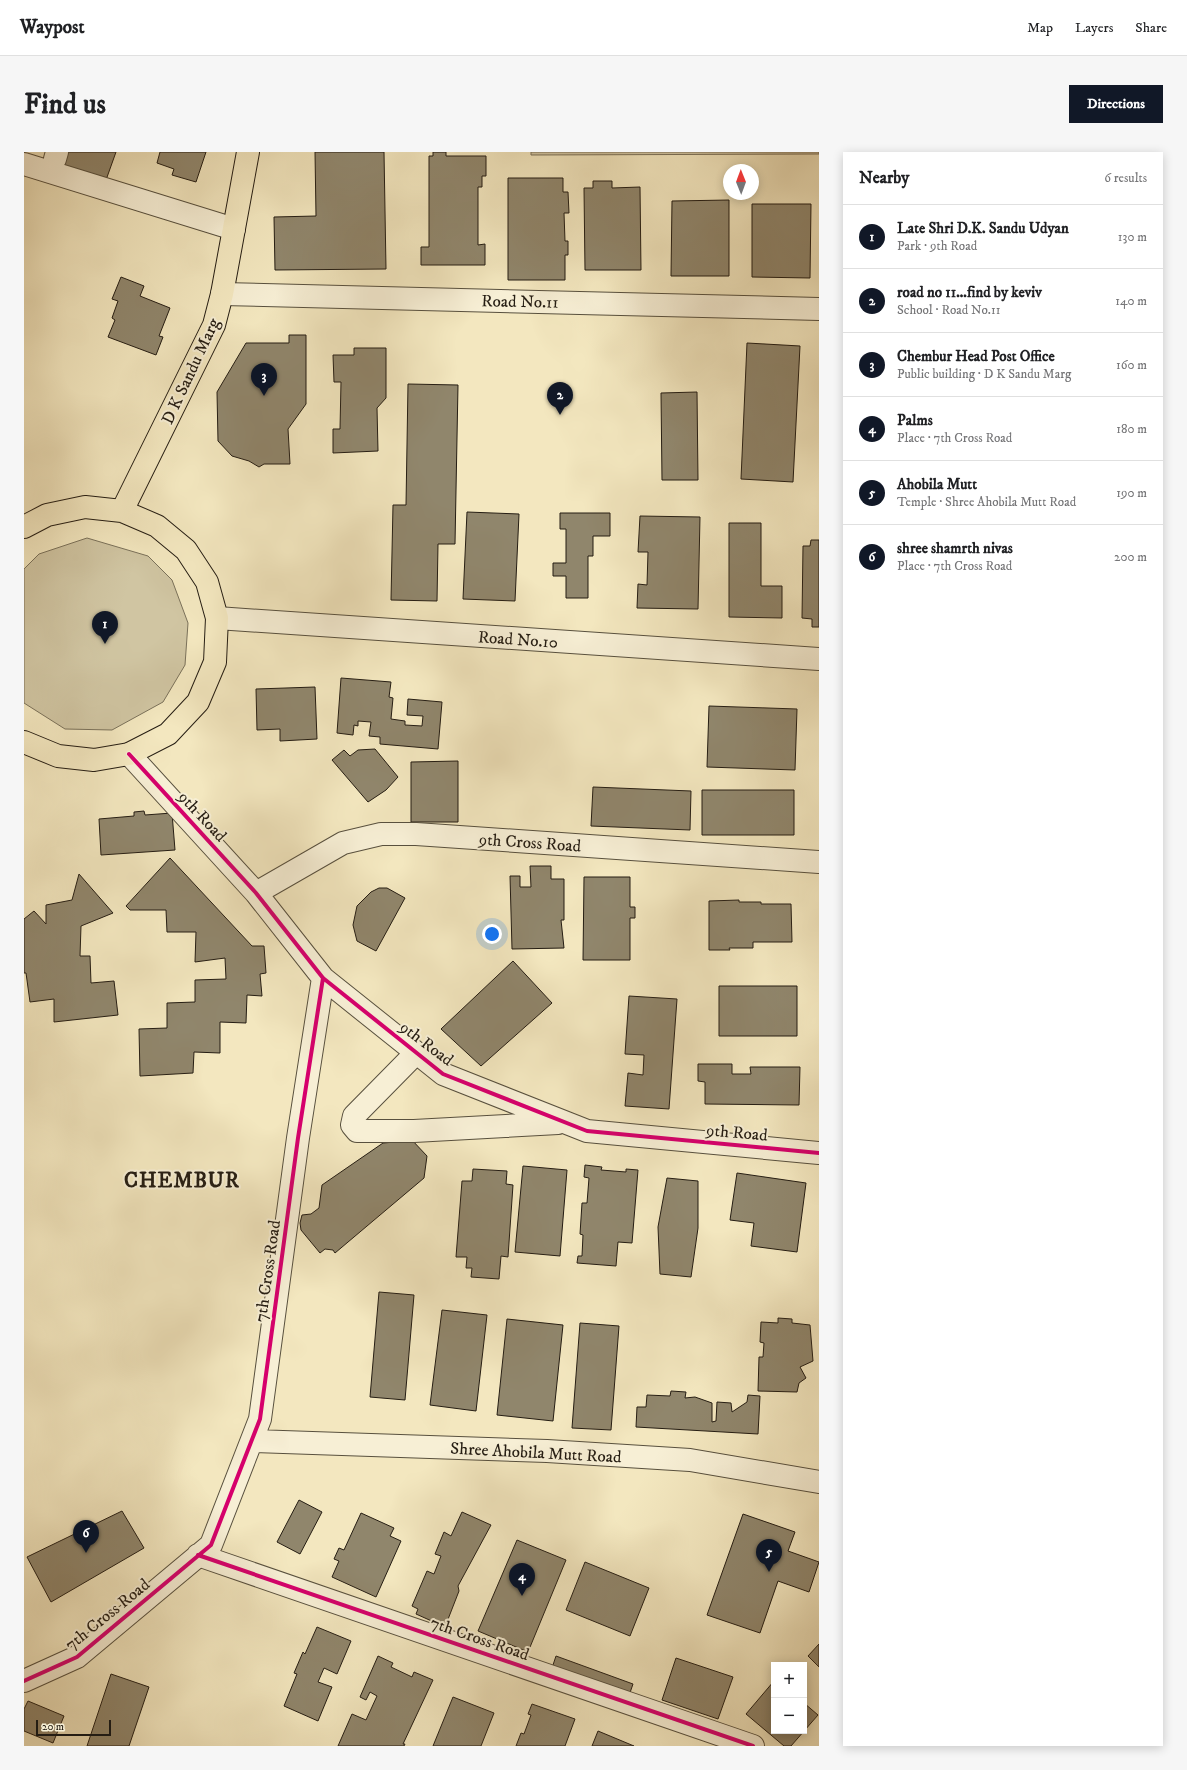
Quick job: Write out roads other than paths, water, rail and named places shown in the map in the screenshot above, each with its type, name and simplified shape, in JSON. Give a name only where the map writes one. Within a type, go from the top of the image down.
[{"type":"main road","name":"D K Sandu Marg","points":[[122,511],[214,325],[222,294],[248,152]]},
{"type":"main road","points":[[24,528],[47,515],[85,508],[122,511],[157,526],[186,550],[207,582],[217,618],[215,662],[198,702],[168,734],[129,754],[94,760],[58,756],[24,743]]},
{"type":"street","points":[[24,164],[234,228]]},
{"type":"street","name":"Road No.11","points":[[222,294],[819,309]]},
{"type":"street","name":"Road No.10","points":[[217,618],[819,659]]},
{"type":"street","name":"9th Road","points":[[129,754],[256,893],[323,978],[442,1074],[586,1131],[819,1153]]},
{"type":"street","name":"9th Cross Road","points":[[256,893],[343,843],[381,834],[432,835],[819,862]]},
{"type":"street","name":"7th Cross Road","points":[[24,1681],[77,1657],[211,1545],[260,1419],[298,1138],[323,978]]},
{"type":"street","points":[[416,1053],[354,1116],[352,1125],[357,1131],[414,1131],[563,1122]]},
{"type":"street","name":"Shree Ahobila Mutt Road","points":[[252,1441],[547,1451],[690,1460],[819,1482]]},
{"type":"street","name":"7th Cross Road","points":[[198,1555],[753,1746]]},
{"type":"place","name":"Chembur Head Post Office","points":[[264,396]]},
{"type":"place","name":"road no 11...find by keviv","points":[[560,415]]},
{"type":"place","name":"Late Shri D.K. Sandu Udyan","points":[[105,644]]},
{"type":"place","name":"shree shamrth nivas","points":[[86,1553]]},
{"type":"place","name":"Ahobila Mutt","points":[[769,1572]]},
{"type":"place","name":"Palms","points":[[522,1596]]},
{"type":"district","name":"CHEMBUR","points":[[182,1180]]}]
